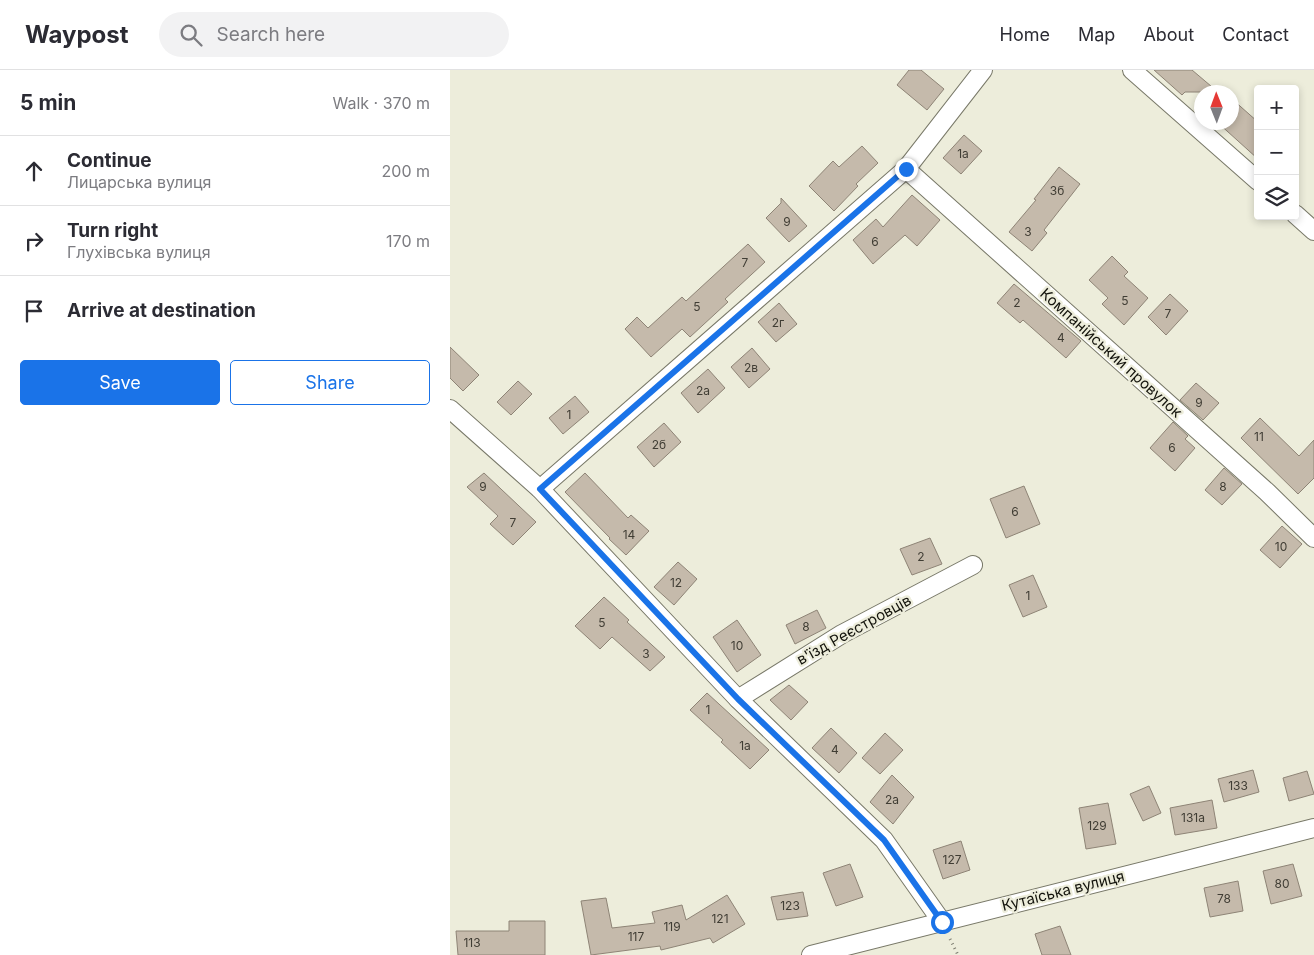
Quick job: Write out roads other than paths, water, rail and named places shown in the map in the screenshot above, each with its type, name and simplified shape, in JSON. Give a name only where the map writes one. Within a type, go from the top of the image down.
[{"type":"street","points":[[540,489],[906,169],[982,70]]},
{"type":"street","points":[[1132,70],[1254,177]]},
{"type":"street","name":"Компанійський провулок","points":[[906,169],[1259,485],[1314,538]]},
{"type":"street","points":[[1299,218],[1314,231]]},
{"type":"street","points":[[450,409],[540,489],[738,699],[884,840],[942,922]]},
{"type":"street","name":"в'їзд Реєстровців","points":[[738,699],[842,634],[973,565]]},
{"type":"street","name":"Кутаїська вулиця","points":[[811,955],[1314,828]]}]
